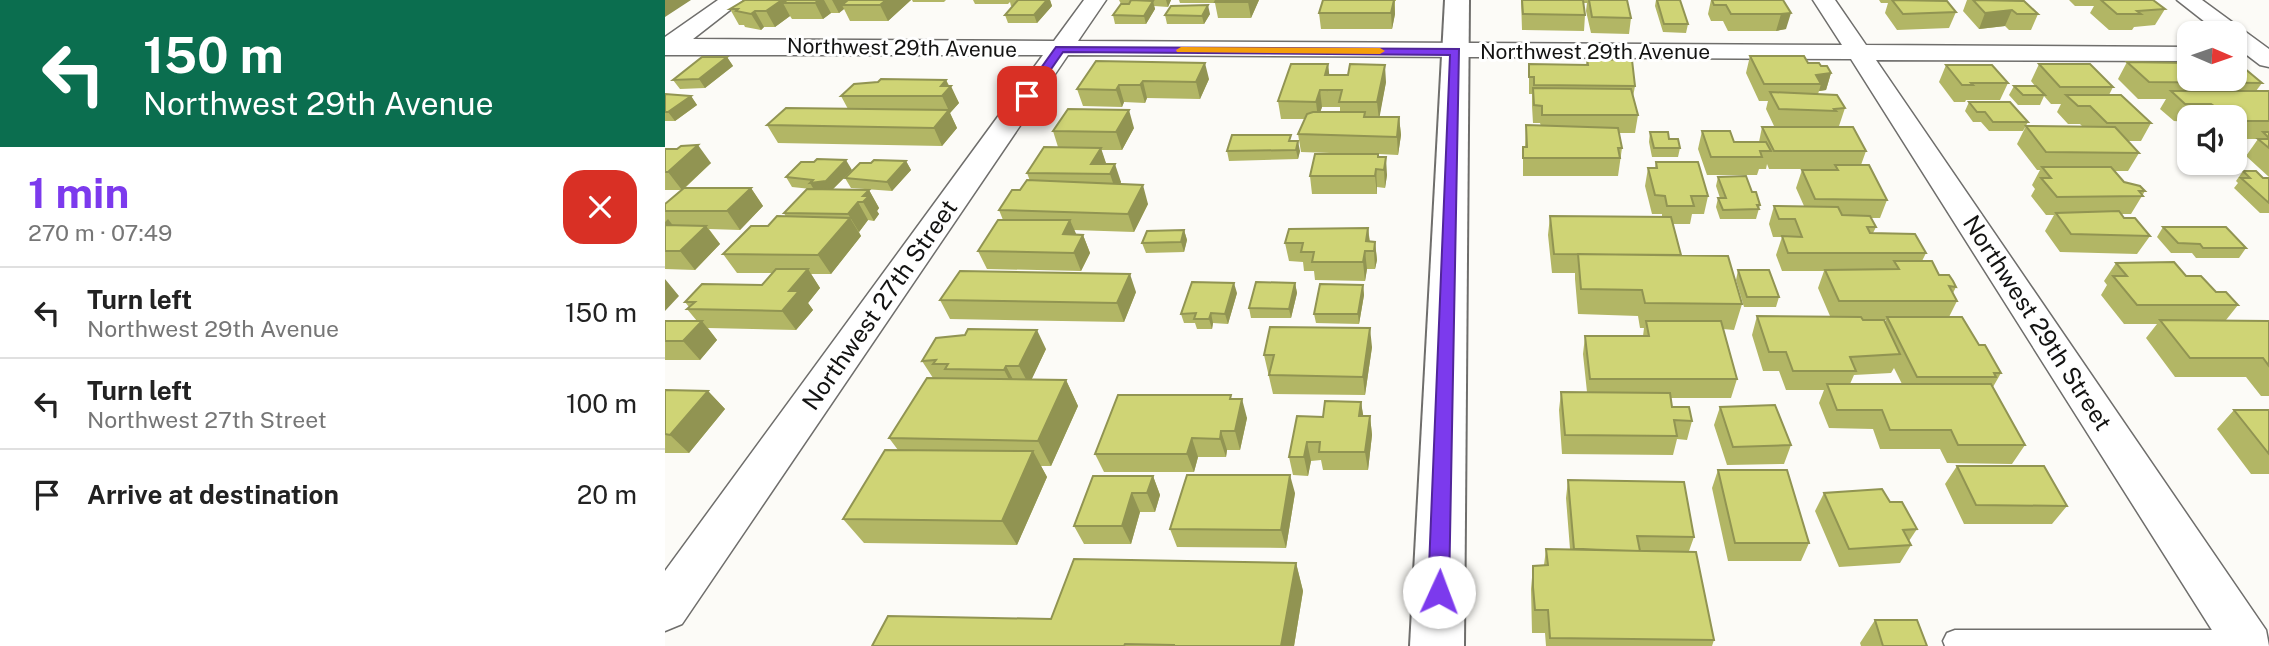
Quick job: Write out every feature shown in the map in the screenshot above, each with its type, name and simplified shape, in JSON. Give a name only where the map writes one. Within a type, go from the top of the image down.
[{"type":"street","points":[[666,46],[732,0]]},
{"type":"street","name":"Northwest 27th Street","points":[[669,597],[1095,0]]},
{"type":"street","points":[[1437,646],[1457,0]]},
{"type":"street","name":"Northwest 29th Street","points":[[1824,0],[2247,643]]},
{"type":"street","points":[[2188,0],[2216,21]]},
{"type":"street","points":[[2247,43],[2266,56]]},
{"type":"street","name":"Northwest 29th Avenue","points":[[666,46],[2177,54]]},
{"type":"street","points":[[2247,55],[2266,56]]},
{"type":"lane","points":[[1955,641],[2247,643]]},
{"type":"building","points":[[745,0],[782,0],[766,11],[755,11],[751,14],[730,9]]},
{"type":"building","points":[[787,0],[819,0],[815,3],[783,3]]},
{"type":"building","points":[[848,0],[886,0],[880,5],[842,5]]},
{"type":"building","points":[[1018,0],[1047,0],[1034,15],[1005,15]]},
{"type":"building","points":[[1131,0],[1153,1],[1144,16],[1113,15],[1121,4],[1129,4]]},
{"type":"building","points":[[1216,0],[1249,0],[1215,2]]},
{"type":"building","points":[[1323,0],[1394,0],[1391,13],[1319,13]]},
{"type":"building","points":[[1522,0],[1583,0],[1585,15],[1523,14]]},
{"type":"building","points":[[1589,0],[1627,0],[1631,18],[1592,17]]},
{"type":"building","points":[[1657,0],[1680,0],[1688,24],[1664,24]]},
{"type":"building","points":[[1712,0],[1783,0],[1791,13],[1731,14],[1726,5],[1714,5]]},
{"type":"building","points":[[1892,0],[1947,1],[1956,12],[1903,14]]},
{"type":"building","points":[[1973,0],[2024,1],[2038,14],[2017,14],[2012,10],[1985,13]]},
{"type":"building","points":[[2101,0],[2153,0],[2165,9],[2137,11],[2141,14],[2117,14]]},
{"type":"building","points":[[1208,5],[1202,16],[1165,15],[1171,6]]},
{"type":"building","points":[[1750,56],[1804,56],[1808,63],[1827,66],[1831,73],[1816,75],[1821,84],[1764,84]]},
{"type":"building","points":[[702,57],[727,57],[699,79],[673,80]]},
{"type":"building","points":[[1587,59],[1632,60],[1635,86],[1534,85],[1534,77],[1529,77],[1529,64],[1588,65]]},
{"type":"building","points":[[1096,61],[1205,63],[1196,82],[1143,81],[1140,85],[1119,85],[1116,90],[1077,89]]},
{"type":"building","points":[[2127,62],[2177,63],[2177,82],[2149,82]]},
{"type":"building","points":[[1291,64],[1328,64],[1325,75],[1348,75],[1350,64],[1385,65],[1377,102],[1339,102],[1342,90],[1320,90],[1316,102],[1278,101]]},
{"type":"building","points":[[2039,64],[2090,64],[2113,87],[2060,87]]},
{"type":"building","points":[[1946,65],[1992,65],[2008,83],[1962,85]]},
{"type":"building","points":[[2247,70],[2262,83],[2247,83]]},
{"type":"building","points":[[881,79],[946,80],[941,86],[951,86],[942,96],[841,96],[854,84],[878,82]]},
{"type":"building","points":[[2014,86],[2036,86],[2045,95],[2023,95]]},
{"type":"building","points":[[1533,88],[1631,89],[1638,115],[1542,115],[1542,106],[1534,105]]},
{"type":"building","points":[[2171,91],[2269,91],[2269,121],[2247,121],[2247,105],[2185,104]]},
{"type":"building","points":[[1770,92],[1837,95],[1845,108],[1834,109],[1836,111],[1779,109]]},
{"type":"building","points":[[665,94],[691,96],[665,112]]},
{"type":"building","points":[[2066,95],[2121,95],[2151,123],[2107,123],[2090,106],[2078,106]]},
{"type":"building","points":[[1969,102],[2010,102],[2028,122],[1993,122],[1985,112],[1977,112]]},
{"type":"building","points":[[786,108],[949,110],[934,128],[767,125]]},
{"type":"building","points":[[1068,109],[1129,110],[1116,132],[1053,131]]},
{"type":"building","points":[[1365,112],[1364,117],[1399,117],[1397,137],[1298,134],[1307,114]]},
{"type":"building","points":[[1526,125],[1618,128],[1622,148],[1618,148],[1620,158],[1523,158],[1523,147],[1527,147]]},
{"type":"building","points":[[2026,126],[2115,127],[2139,153],[2046,152]]},
{"type":"building","points":[[1762,127],[1853,127],[1866,151],[1774,151]]},
{"type":"building","points":[[1702,131],[1730,131],[1734,142],[1766,142],[1771,151],[1760,151],[1762,157],[1711,157]]},
{"type":"building","points":[[1650,132],[1668,132],[1669,139],[1678,139],[1680,148],[1654,148]]},
{"type":"building","points":[[1232,135],[1291,135],[1289,141],[1298,141],[1296,150],[1227,151]]},
{"type":"building","points":[[2258,139],[2269,139],[2269,148]]},
{"type":"building","points":[[698,145],[668,172],[665,172],[665,149]]},
{"type":"building","points":[[1044,147],[1101,148],[1091,164],[1115,164],[1110,174],[1027,173]]},
{"type":"building","points":[[1315,154],[1378,154],[1378,157],[1386,157],[1384,170],[1376,169],[1375,176],[1310,176]]},
{"type":"building","points":[[817,159],[846,160],[826,181],[810,183],[813,180],[786,177],[801,162],[814,162]]},
{"type":"building","points":[[874,160],[906,161],[887,182],[845,178],[860,163],[871,163]]},
{"type":"building","points":[[1656,162],[1698,162],[1708,196],[1691,196],[1694,206],[1667,206],[1665,196],[1655,195],[1648,168],[1657,168]]},
{"type":"building","points":[[1835,165],[1869,165],[1887,200],[1815,199],[1802,170],[1838,170]]},
{"type":"building","points":[[2042,167],[2111,167],[2124,182],[2140,186],[2145,191],[2139,191],[2143,196],[2057,197],[2041,178],[2051,178]]},
{"type":"building","points":[[2247,171],[2256,171],[2263,178],[2269,178],[2269,203],[2241,178],[2250,178]]},
{"type":"building","points":[[1746,176],[1752,192],[1756,192],[1759,209],[1723,210],[1718,198],[1726,198],[1718,177]]},
{"type":"building","points":[[1027,180],[1143,185],[1128,214],[999,210],[1012,190],[1020,190]]},
{"type":"building","points":[[684,188],[751,188],[727,211],[665,211],[665,204]]},
{"type":"building","points":[[807,189],[869,190],[863,196],[869,196],[863,202],[858,202],[848,214],[784,213]]},
{"type":"building","points":[[1774,206],[1838,207],[1842,215],[1870,216],[1876,227],[1867,227],[1870,233],[1915,234],[1926,253],[1788,253],[1782,236],[1802,237],[1795,219],[1779,219]]},
{"type":"building","points":[[2119,211],[2124,218],[2135,218],[2150,236],[2071,234],[2056,213]]},
{"type":"building","points":[[777,216],[850,218],[818,255],[723,254],[751,226],[768,226]]},
{"type":"building","points":[[1550,216],[1671,217],[1681,255],[1554,254]]},
{"type":"building","points":[[998,220],[1070,220],[1063,234],[1083,235],[1074,253],[978,251]]},
{"type":"building","points":[[665,225],[706,226],[680,251],[665,251]]},
{"type":"building","points":[[2163,227],[2226,227],[2246,248],[2203,248],[2200,244],[2178,243]]},
{"type":"building","points":[[1368,228],[1366,241],[1375,242],[1374,251],[1365,251],[1363,262],[1312,262],[1314,252],[1301,252],[1303,243],[1285,243],[1289,229]]},
{"type":"building","points":[[1184,230],[1181,242],[1142,243],[1147,231]]},
{"type":"building","points":[[1578,254],[1728,256],[1742,304],[1645,303],[1642,290],[1581,289]]},
{"type":"building","points":[[1894,261],[1932,261],[1939,275],[1949,275],[1953,281],[1956,287],[1949,286],[1957,301],[1839,301],[1825,270],[1899,269]]},
{"type":"building","points":[[2174,262],[2186,276],[2201,276],[2216,292],[2226,292],[2238,305],[2137,305],[2113,276],[2127,276],[2116,263]]},
{"type":"building","points":[[776,269],[808,269],[789,291],[799,291],[782,311],[687,309],[695,302],[685,302],[702,284],[762,285]]},
{"type":"building","points":[[1738,270],[1769,270],[1779,297],[1747,297]]},
{"type":"building","points":[[960,271],[1130,274],[1117,303],[940,300]]},
{"type":"building","points":[[1192,282],[1234,283],[1225,314],[1211,313],[1209,319],[1194,319],[1196,313],[1181,314]]},
{"type":"building","points":[[1256,282],[1295,283],[1289,309],[1249,308]]},
{"type":"building","points":[[1320,284],[1363,285],[1358,314],[1314,314]]},
{"type":"building","points":[[1757,316],[1861,317],[1863,320],[1884,320],[1900,354],[1850,357],[1856,371],[1793,371],[1786,352],[1769,352]]},
{"type":"building","points":[[1887,317],[1962,317],[1979,345],[1985,345],[2001,373],[1994,373],[1996,377],[1917,377]]},
{"type":"building","points":[[2160,320],[2269,321],[2269,366],[2263,358],[2190,358]]},
{"type":"building","points":[[665,321],[702,321],[683,341],[665,341]]},
{"type":"building","points":[[1646,321],[1721,321],[1737,379],[1590,379],[1585,336],[1649,336]]},
{"type":"building","points":[[1270,327],[1370,328],[1363,377],[1269,375],[1274,355],[1264,355]]},
{"type":"building","points":[[968,329],[1037,330],[1019,366],[1006,366],[1004,370],[945,369],[948,364],[933,364],[936,360],[922,361],[936,338],[965,335]]},
{"type":"building","points":[[927,378],[1066,380],[1038,441],[889,438]]},
{"type":"building","points":[[1827,384],[1991,384],[2025,445],[1958,445],[1951,430],[1890,430],[1882,410],[1837,410]]},
{"type":"building","points":[[665,390],[708,391],[670,435],[665,434]]},
{"type":"building","points":[[1561,392],[1670,393],[1672,407],[1689,407],[1692,421],[1674,420],[1677,436],[1565,435]]},
{"type":"building","points":[[1118,395],[1231,395],[1230,399],[1242,399],[1235,431],[1221,431],[1220,439],[1192,438],[1187,454],[1095,454]]},
{"type":"building","points":[[1325,401],[1361,402],[1359,416],[1370,416],[1365,452],[1319,452],[1320,442],[1307,442],[1304,457],[1289,457],[1297,416],[1323,417]]},
{"type":"building","points":[[1775,405],[1791,445],[1733,447],[1720,407]]},
{"type":"building","points":[[2234,410],[2269,410],[2269,454]]},
{"type":"building","points":[[885,450],[1033,451],[1002,521],[843,519]]},
{"type":"building","points":[[1957,466],[2044,466],[2067,506],[1976,505]]},
{"type":"building","points":[[1718,470],[1787,470],[1809,543],[1735,543]]},
{"type":"building","points":[[1187,475],[1290,475],[1281,530],[1170,529]]},
{"type":"building","points":[[1093,476],[1153,476],[1147,493],[1132,493],[1122,526],[1074,526]]},
{"type":"building","points":[[1568,480],[1684,482],[1694,537],[1637,536],[1640,551],[1574,549]]},
{"type":"building","points":[[1882,489],[1890,502],[1902,502],[1917,529],[1903,530],[1911,545],[1849,549],[1824,493]]},
{"type":"building","points":[[1546,549],[1696,552],[1714,640],[1550,638],[1548,610],[1535,610],[1533,587],[1533,566],[1548,565]]},
{"type":"building","points":[[1074,559],[1296,563],[1281,646],[872,646],[888,616],[1051,619]]},
{"type":"building","points":[[1875,620],[1917,620],[1927,646],[1883,646]]},
{"type":"slow traffic","points":[[1181,50],[1380,51]]},
{"type":"route","points":[[1027,96],[1060,49],[1455,52],[1439,592]]}]
